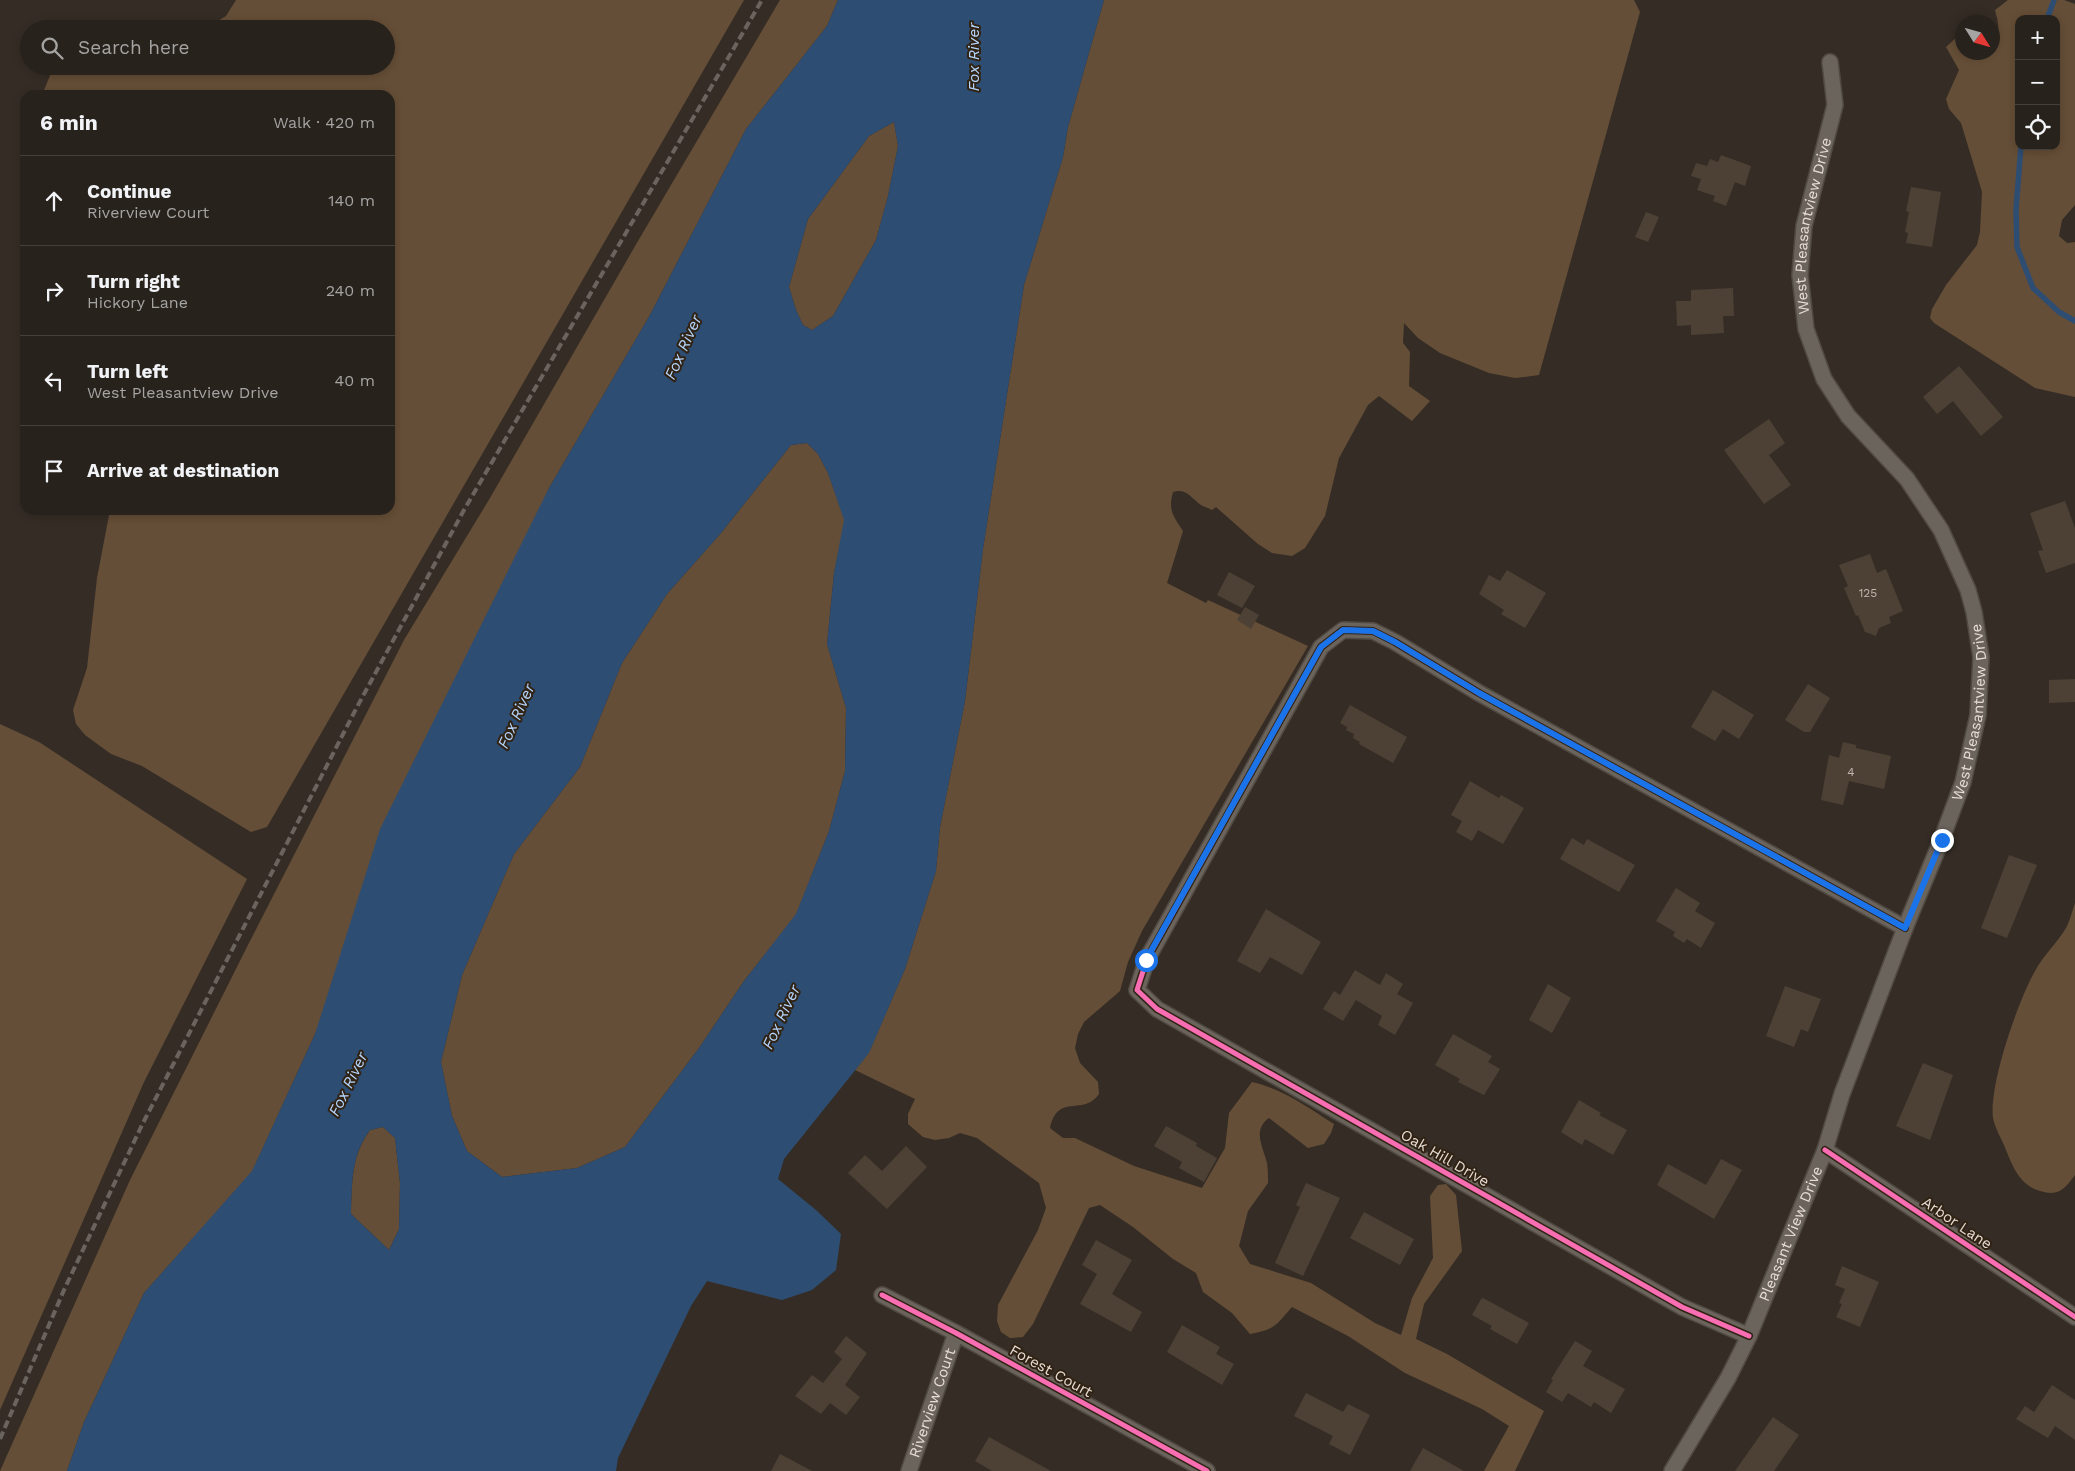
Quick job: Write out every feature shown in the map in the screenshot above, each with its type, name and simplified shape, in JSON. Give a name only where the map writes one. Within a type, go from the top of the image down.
[{"type":"street","name":"West Pleasantview Drive","points":[[1830,62],[1835,105],[1804,226],[1800,275],[1806,329],[1824,379],[1848,416],[1907,479],[1941,530],[1968,590],[1982,657],[1978,715],[1963,782],[1905,928]]},
{"type":"street","name":"Oak Hill Drive","points":[[1749,1336],[1682,1307],[1157,1009],[1137,990],[1146,960],[1321,647],[1343,630],[1373,631],[1395,642],[1479,693],[1905,928]]},
{"type":"street","name":"Pleasant View Drive","points":[[1672,1471],[1728,1378],[1749,1336],[1825,1150],[1842,1094],[1905,928]]},
{"type":"street","name":"Arbor Lane","points":[[1825,1150],[2075,1317]]},
{"type":"street","name":"Forest Court","points":[[882,1295],[956,1332],[1207,1471]]},
{"type":"street","name":"Riverview Court","points":[[909,1471],[956,1332]]},
{"type":"shaded area","points":[[236,0],[744,0],[267,827],[251,832],[142,766],[111,754],[85,735],[76,724],[73,710],[87,668],[97,578],[109,515],[395,515],[395,90],[44,90],[50,75],[395,75],[395,20],[220,20],[226,16]]},
{"type":"shaded area","points":[[780,0],[838,0],[827,26],[746,129],[650,315],[549,488],[315,1034],[252,1172],[144,1293],[84,1422],[67,1471],[0,1471],[130,1180],[404,640],[490,498]]},
{"type":"shaded area","points":[[1104,0],[1634,0],[1640,12],[1539,375],[1515,378],[1489,373],[1440,353],[1418,338],[1404,323],[1403,343],[1410,352],[1409,386],[1430,401],[1412,421],[1379,396],[1368,405],[1339,458],[1325,516],[1305,548],[1292,556],[1272,553],[1258,544],[1216,507],[1212,510],[1201,505],[1188,494],[1181,491],[1173,492],[1172,513],[1183,531],[1167,583],[1206,603],[1208,600],[1308,646],[1142,931],[1128,962],[1120,991],[1084,1022],[1078,1034],[1075,1048],[1080,1063],[1098,1082],[1099,1094],[1093,1101],[1086,1104],[1065,1107],[1059,1111],[1054,1117],[1050,1128],[1063,1138],[1075,1138],[1134,1166],[1202,1188],[1225,1148],[1229,1113],[1252,1082],[1274,1089],[1295,1099],[1334,1124],[1331,1133],[1324,1144],[1308,1148],[1269,1118],[1264,1123],[1261,1128],[1260,1139],[1267,1163],[1268,1183],[1248,1211],[1239,1246],[1250,1264],[1311,1283],[1375,1323],[1401,1335],[1412,1298],[1433,1258],[1430,1196],[1438,1185],[1446,1184],[1456,1195],[1462,1251],[1424,1304],[1416,1339],[1447,1354],[1544,1411],[1515,1471],[1484,1471],[1509,1426],[1482,1409],[1405,1373],[1348,1336],[1292,1307],[1274,1326],[1265,1331],[1250,1334],[1232,1313],[1203,1292],[1196,1273],[1173,1259],[1133,1227],[1100,1205],[1089,1208],[1033,1324],[1023,1337],[1010,1338],[1001,1332],[997,1321],[998,1305],[1038,1230],[1046,1208],[1039,1183],[977,1138],[960,1133],[949,1138],[935,1140],[923,1137],[908,1124],[908,1114],[915,1099],[855,1070],[869,1052],[905,969],[936,871],[940,827],[965,701],[983,549],[1024,285],[1063,157],[1068,127]]},
{"type":"shaded area","points":[[2008,0],[2064,0],[2075,4],[2075,205],[2062,220],[2059,236],[2067,243],[2075,242],[2075,397],[2035,388],[1934,323],[1930,318],[1932,309],[1946,285],[1977,245],[1980,232],[1982,192],[1961,123],[1949,109],[1946,99],[1959,70],[1946,47],[1955,39],[1955,60],[2000,60],[2000,15],[1996,15],[1995,10]]},
{"type":"shaded area","points":[[894,122],[898,146],[888,196],[876,240],[833,316],[812,330],[803,325],[789,287],[808,219],[869,136]]},
{"type":"shaded area","points":[[807,443],[818,454],[828,473],[845,520],[834,573],[827,644],[846,708],[845,771],[829,831],[796,915],[744,981],[699,1048],[625,1147],[577,1168],[502,1177],[467,1151],[452,1116],[441,1062],[462,975],[514,854],[580,767],[622,663],[667,594],[721,533],[791,445]]},
{"type":"shaded area","points":[[0,724],[39,742],[247,879],[144,1082],[0,1410]]},
{"type":"shaded area","points":[[2075,903],[2075,1175],[2063,1189],[2050,1193],[2031,1187],[2017,1174],[1995,1126],[1993,1103],[2000,1064],[2021,1002],[2038,965],[2066,928]]},
{"type":"shaded area","points":[[383,1127],[395,1138],[400,1183],[399,1229],[389,1250],[351,1214],[354,1170],[359,1150],[370,1130]]},
{"type":"water","name":"Fox River","points":[[838,0],[1104,0],[1068,127],[1063,157],[1024,285],[983,549],[965,701],[940,827],[936,871],[905,969],[869,1053],[784,1159],[778,1179],[816,1210],[841,1234],[836,1270],[812,1290],[782,1300],[707,1281],[691,1306],[618,1458],[616,1471],[67,1471],[84,1422],[144,1293],[252,1171],[315,1034],[380,829],[549,488],[650,315],[746,129],[827,26]],"holes":[[[894,122],[898,146],[888,196],[876,240],[833,316],[812,330],[803,325],[789,287],[808,219],[869,136]],[[807,443],[818,454],[828,473],[844,520],[834,573],[827,644],[846,708],[845,771],[829,831],[796,914],[744,981],[699,1048],[625,1147],[577,1168],[502,1177],[467,1151],[452,1116],[441,1062],[462,975],[514,854],[580,767],[622,663],[667,594],[721,533],[791,445]],[[383,1127],[395,1138],[400,1183],[399,1229],[389,1250],[351,1214],[352,1180],[356,1159],[359,1149],[370,1130]]]},
{"type":"building","points":[[1721,155],[1751,166],[1745,186],[1735,182],[1726,206],[1713,201],[1715,196],[1697,190],[1701,179],[1691,176],[1696,163],[1707,166],[1710,159],[1718,162]]},
{"type":"building","points":[[1911,187],[1941,192],[1932,247],[1906,243],[1908,233],[1905,232],[1909,212],[1906,211]]},
{"type":"building","points":[[1646,212],[1659,217],[1648,242],[1635,237]]},
{"type":"building","points":[[1733,288],[1734,316],[1723,316],[1724,333],[1691,335],[1691,325],[1677,326],[1676,301],[1691,301],[1691,290]]},
{"type":"building","points":[[1959,366],[2003,417],[1981,436],[1953,401],[1937,414],[1923,397]]},
{"type":"building","points":[[1769,419],[1785,443],[1769,455],[1791,485],[1764,504],[1724,450]]},
{"type":"building","points":[[2065,501],[2075,528],[2075,563],[2046,573],[2038,551],[2043,550],[2030,513]]},
{"type":"building","points":[[1870,554],[1877,573],[1886,569],[1903,611],[1889,617],[1891,623],[1879,628],[1876,636],[1865,632],[1858,615],[1856,616],[1844,588],[1848,586],[1839,565]]},
{"type":"building","points":[[1507,570],[1546,593],[1525,628],[1501,614],[1504,610],[1479,594],[1489,575],[1500,581]]},
{"type":"building","points":[[1229,572],[1255,586],[1242,608],[1217,595]]},
{"type":"building","points":[[1245,607],[1259,615],[1251,629],[1237,620]]},
{"type":"building","points":[[2075,679],[2075,702],[2049,703],[2049,680]]},
{"type":"building","points":[[1808,684],[1830,698],[1810,732],[1804,732],[1785,720]]},
{"type":"building","points":[[1713,690],[1754,715],[1739,739],[1723,729],[1715,741],[1691,727]]},
{"type":"building","points":[[1350,705],[1407,737],[1393,763],[1359,744],[1360,742],[1353,738],[1354,734],[1346,730],[1347,727],[1340,723]]},
{"type":"building","points":[[1843,742],[1856,745],[1856,748],[1891,756],[1884,789],[1849,781],[1843,805],[1821,800],[1829,755],[1839,758]]},
{"type":"building","points":[[1470,781],[1499,798],[1501,795],[1524,808],[1503,844],[1478,830],[1472,841],[1456,832],[1462,821],[1451,815]]},
{"type":"building","points":[[1572,838],[1584,845],[1587,839],[1635,865],[1619,892],[1560,859]]},
{"type":"building","points":[[2009,855],[2037,865],[2007,938],[1981,928]]},
{"type":"building","points":[[1676,888],[1700,903],[1695,911],[1715,923],[1701,948],[1687,939],[1684,943],[1673,936],[1675,932],[1656,921]]},
{"type":"building","points":[[1266,909],[1321,942],[1302,975],[1270,957],[1260,973],[1237,961]]},
{"type":"building","points":[[1355,970],[1380,985],[1386,973],[1403,984],[1397,994],[1413,1003],[1395,1035],[1378,1025],[1382,1016],[1356,1000],[1343,1021],[1323,1009],[1334,991],[1340,995]]},
{"type":"building","points":[[1548,984],[1571,998],[1552,1033],[1529,1020]]},
{"type":"building","points":[[1785,986],[1821,999],[1808,1032],[1801,1029],[1794,1047],[1766,1036]]},
{"type":"building","points":[[1453,1034],[1492,1056],[1488,1062],[1500,1069],[1484,1095],[1458,1082],[1460,1079],[1435,1065]]},
{"type":"building","points":[[1923,1063],[1953,1075],[1930,1140],[1896,1126]]},
{"type":"building","points":[[1579,1100],[1601,1113],[1599,1115],[1627,1130],[1613,1155],[1585,1139],[1582,1145],[1561,1132]]},
{"type":"building","points":[[1166,1126],[1197,1143],[1196,1146],[1217,1158],[1204,1182],[1179,1168],[1182,1162],[1154,1146]]},
{"type":"building","points":[[906,1146],[927,1167],[887,1209],[848,1173],[865,1155],[882,1171]]},
{"type":"building","points":[[1721,1159],[1742,1170],[1714,1219],[1657,1185],[1668,1164],[1706,1185]]},
{"type":"building","points":[[1306,1183],[1340,1198],[1303,1276],[1275,1263],[1300,1207],[1296,1205]]},
{"type":"building","points":[[1364,1212],[1414,1239],[1400,1265],[1350,1238]]},
{"type":"building","points":[[1096,1240],[1132,1260],[1112,1294],[1142,1312],[1131,1332],[1080,1304],[1097,1274],[1082,1265]]},
{"type":"building","points":[[1842,1266],[1879,1282],[1860,1327],[1836,1317],[1842,1304],[1839,1303],[1845,1289],[1835,1285]]},
{"type":"building","points":[[1483,1298],[1529,1323],[1517,1344],[1490,1329],[1492,1326],[1472,1315]]},
{"type":"building","points":[[1182,1325],[1220,1347],[1216,1354],[1234,1364],[1222,1385],[1167,1352]]},
{"type":"building","points":[[846,1336],[867,1353],[845,1385],[860,1397],[846,1415],[830,1403],[821,1414],[795,1396],[812,1375],[823,1383],[842,1359],[834,1352]]},
{"type":"building","points":[[1575,1341],[1592,1351],[1583,1366],[1625,1389],[1611,1413],[1594,1402],[1591,1407],[1568,1393],[1562,1402],[1546,1392],[1553,1380],[1551,1379]]},
{"type":"building","points":[[2052,1385],[2075,1400],[2075,1440],[2055,1426],[2048,1438],[2016,1419],[2025,1406],[2034,1412]]},
{"type":"building","points":[[1306,1393],[1343,1412],[1348,1404],[1370,1415],[1350,1455],[1329,1444],[1333,1436],[1294,1416]]},
{"type":"building","points":[[1773,1417],[1799,1435],[1774,1471],[1735,1471]]},
{"type":"building","points":[[989,1437],[1051,1471],[992,1471],[975,1461]]},
{"type":"building","points":[[1423,1448],[1464,1471],[1410,1471]]},
{"type":"building","points":[[780,1454],[812,1471],[771,1471]]},
{"type":"waterway","points":[[2048,15],[2054,0]]},
{"type":"waterway","points":[[2021,150],[2016,209],[2017,247],[2033,288],[2059,312],[2075,321]]},
{"type":"railway","points":[[0,1439],[64,1290],[142,1125],[357,707],[464,510],[762,0]]},
{"type":"cycle path","points":[[1749,1336],[1682,1307],[1157,1009],[1137,990],[1147,959],[1321,647],[1343,630],[1373,631],[1395,642],[1479,693],[1905,928]]},
{"type":"cycle path","points":[[1825,1150],[2075,1317]]},
{"type":"cycle path","points":[[882,1295],[956,1333],[1207,1471]]},
{"type":"route","points":[[1146,960],[1321,647],[1343,630],[1373,631],[1395,642],[1479,693],[1905,928],[1942,840]]}]
